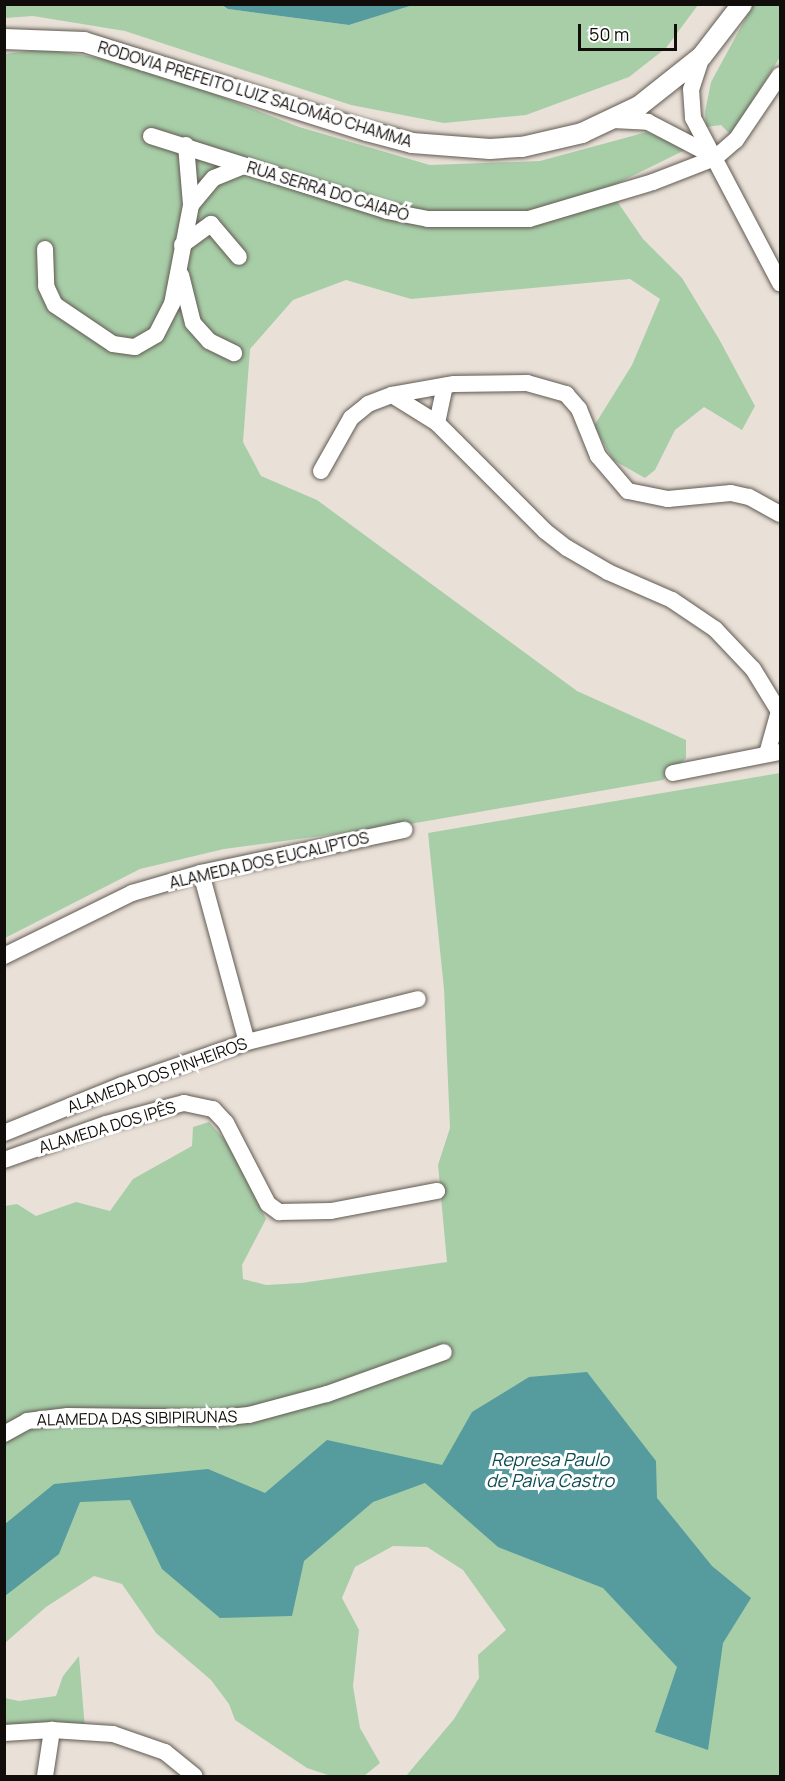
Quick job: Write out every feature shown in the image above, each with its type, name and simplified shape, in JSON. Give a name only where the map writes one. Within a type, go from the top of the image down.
[{"type":"main road","name":"RODOVIA PREFEITO LUIZ SALOMÃO CHAMMA","points":[[4,39],[57,39],[118,50],[332,120],[422,144],[490,149],[522,147],[582,133],[614,120],[650,100],[702,56],[742,4]]},
{"type":"street","points":[[702,56],[691,89],[693,118],[780,283]]},
{"type":"street","name":"RUA SERRA DO CAIAPÓ","points":[[151,136],[186,145],[243,166],[387,211],[428,219],[485,221],[530,219],[673,176],[715,158],[736,140],[780,75]]},
{"type":"street","points":[[614,120],[648,122],[715,158]]},
{"type":"street","points":[[45,249],[46,286],[55,305],[113,344],[125,347],[145,342],[165,323],[180,268],[182,245],[191,205],[186,145]]},
{"type":"street","points":[[191,205],[214,178],[243,166]]},
{"type":"street","points":[[182,245],[211,224],[239,257]]},
{"type":"street","points":[[180,268],[193,323],[209,341],[234,353]]},
{"type":"street","points":[[321,471],[359,409],[392,395],[445,386],[505,382],[547,386],[566,394],[579,409],[598,456],[628,491],[668,499],[731,493],[749,497],[780,514]]},
{"type":"street","points":[[437,423],[445,386]]},
{"type":"street","points":[[392,395],[437,423],[545,531],[567,548],[601,568],[672,600],[715,629],[753,669],[780,712],[774,753],[673,773]]},
{"type":"street","name":"ALAMEDA DOS EUCALIPTOS","points":[[4,956],[132,893],[201,873],[404,830]]},
{"type":"street","points":[[201,873],[247,1042]]},
{"type":"street","name":"ALAMEDA DOS PINHEIROS","points":[[4,1133],[122,1085],[247,1042],[418,999]]},
{"type":"street","name":"ALAMEDA DOS IPÊS","points":[[4,1160],[106,1124],[184,1103],[213,1109],[226,1123],[268,1204],[279,1212],[331,1211],[437,1191]]},
{"type":"street","name":"ALAMEDA DAS SIBIPIRUNAS","points":[[4,1434],[27,1421],[68,1416],[219,1418],[249,1415],[327,1394],[444,1352]]},
{"type":"street","points":[[45,1776],[51,1730]]},
{"type":"street","points":[[4,1733],[51,1730],[113,1734],[140,1741],[165,1752],[195,1776]]},
{"type":"green space","points":[[5,4],[222,5],[228,9],[349,25],[413,5],[698,5],[666,48],[629,77],[526,115],[444,123],[351,105],[125,31],[33,16],[5,18]]},
{"type":"green space","points":[[753,5],[780,5],[780,57],[731,135],[721,125],[706,127],[705,112],[711,82]]},
{"type":"green space","points":[[44,49],[112,60],[197,87],[299,127],[430,165],[540,161],[647,132],[687,149],[608,188],[643,239],[682,278],[719,339],[755,406],[742,430],[704,407],[675,430],[655,470],[645,478],[613,460],[594,426],[632,365],[660,299],[630,279],[411,299],[346,280],[293,300],[250,349],[243,442],[261,476],[317,500],[577,691],[686,740],[686,758],[663,780],[410,824],[224,849],[140,869],[5,938],[5,54]]},
{"type":"green space","points":[[780,773],[780,1776],[406,1776],[454,1719],[479,1678],[478,1655],[506,1630],[463,1570],[427,1547],[393,1546],[355,1567],[342,1598],[359,1630],[353,1686],[360,1728],[380,1763],[364,1776],[331,1776],[307,1768],[235,1720],[229,1704],[211,1680],[156,1633],[122,1584],[94,1576],[46,1607],[5,1643],[5,1206],[17,1204],[36,1216],[76,1202],[110,1211],[133,1179],[192,1146],[193,1127],[209,1122],[231,1147],[266,1219],[242,1265],[243,1279],[266,1285],[301,1283],[447,1262],[438,1165],[450,1128],[444,989],[428,833]]},
{"type":"green space","points":[[79,1656],[85,1729],[5,1731],[5,1698],[19,1701],[56,1696],[63,1676]]},
{"type":"water","points":[[222,5],[413,5],[349,25],[228,9]]},
{"type":"water","name":"Represa Paulo de Paiva Castro","points":[[587,1372],[656,1461],[657,1498],[712,1566],[751,1598],[723,1643],[708,1750],[655,1732],[677,1667],[603,1588],[498,1547],[425,1483],[373,1502],[304,1561],[292,1616],[220,1618],[162,1569],[130,1500],[80,1502],[59,1554],[5,1596],[5,1524],[54,1484],[208,1469],[265,1493],[327,1440],[442,1465],[472,1412],[529,1377]]}]
